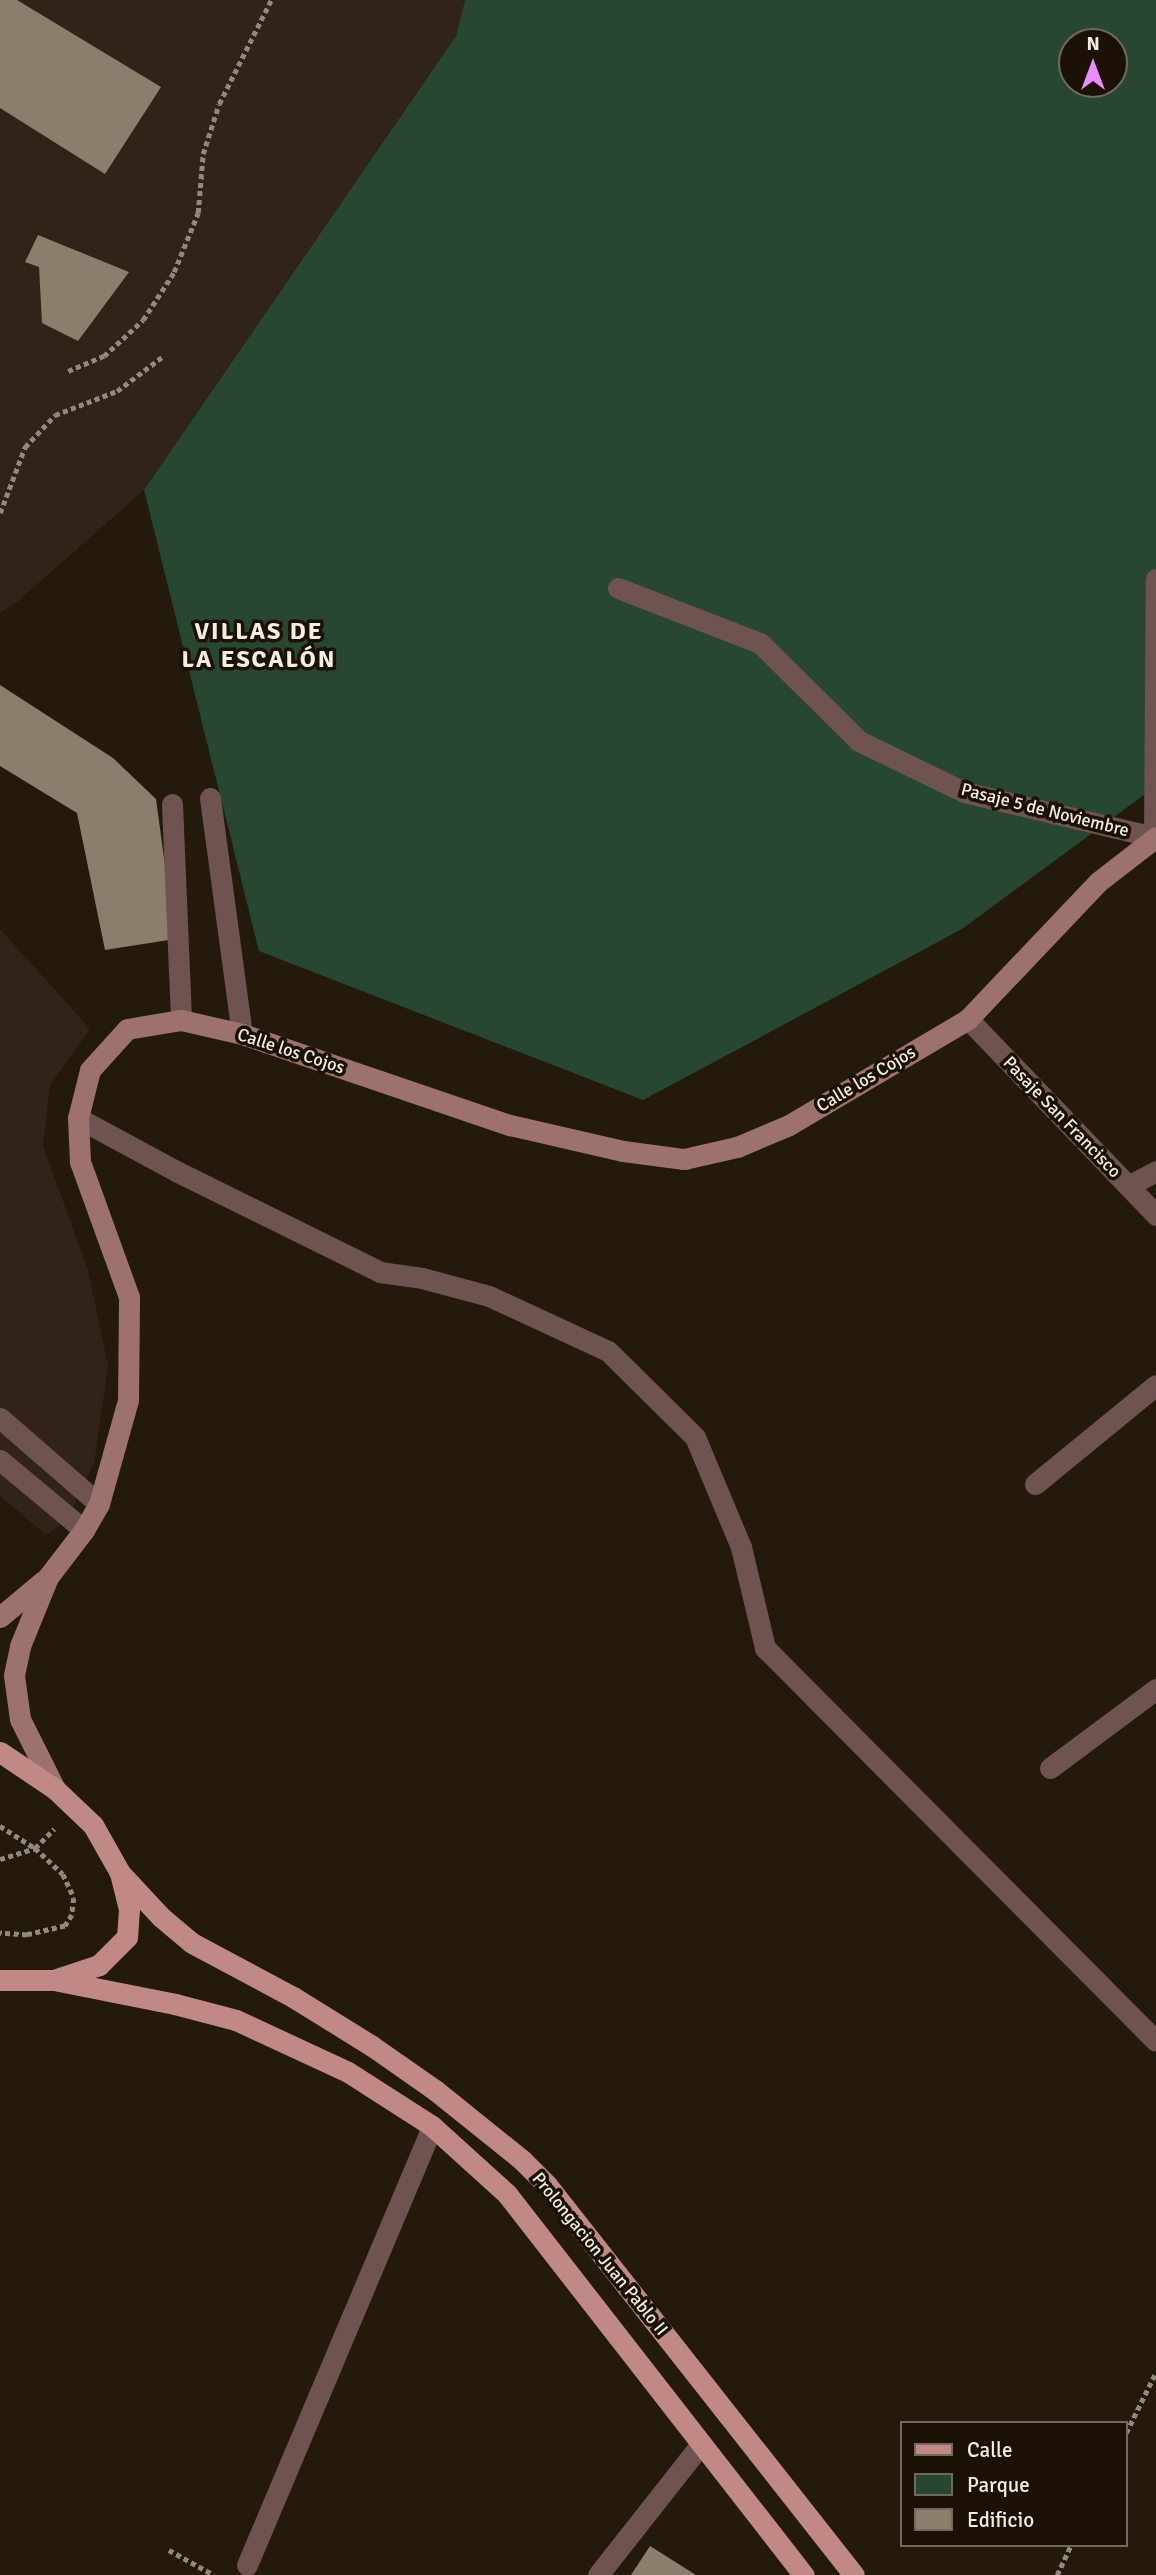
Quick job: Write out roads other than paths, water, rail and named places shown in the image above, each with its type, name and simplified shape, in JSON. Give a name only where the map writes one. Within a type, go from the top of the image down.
[{"type":"main road","points":[[0,1752],[55,1789],[93,1825],[120,1873],[130,1909],[127,1937],[99,1965],[54,1980],[0,1980]]},
{"type":"main road","name":"Prolongacion Juan Pablo II","points":[[120,1873],[161,1917],[192,1943],[321,2013],[372,2046],[435,2090],[522,2160],[547,2185],[854,2575]]},
{"type":"main road","name":"Prolongacion Juan Pablo II","points":[[54,1980],[175,2004],[236,2020],[348,2072],[432,2126],[507,2194],[804,2575]]},
{"type":"street","points":[[1155,837],[1156,579]]},
{"type":"street","name":"Pasaje 5 de Noviembre","points":[[618,588],[760,643],[859,741],[964,792],[1155,837]]},
{"type":"street","points":[[211,798],[242,1034]]},
{"type":"street","points":[[172,804],[181,1020]]},
{"type":"street","name":"Calle los Cojos","points":[[55,1789],[20,1719],[14,1675],[20,1646],[48,1577],[85,1530],[99,1504],[128,1401],[129,1297],[80,1162],[78,1118],[90,1070],[127,1029],[181,1020],[242,1034],[510,1125],[623,1151],[684,1159],[737,1147],[789,1125],[968,1019],[1098,882],[1155,837]]},
{"type":"street","name":"Pasaje San Francisco","points":[[968,1019],[1156,1214]]},
{"type":"street","points":[[78,1118],[176,1171],[380,1272],[422,1278],[489,1296],[608,1351],[695,1437],[741,1547],[765,1648],[1156,2041]]},
{"type":"street","points":[[1128,1186],[1156,1171]]},
{"type":"street","points":[[1035,1484],[1156,1385]]},
{"type":"street","points":[[0,1418],[99,1504]]},
{"type":"street","points":[[0,1460],[85,1530]]},
{"type":"street","points":[[0,1617],[48,1577]]},
{"type":"street","points":[[1050,1768],[1156,1689]]},
{"type":"street","points":[[247,2565],[432,2126]]},
{"type":"street","points":[[598,2575],[701,2444]]},
{"type":"district","name":"VILLAS DE LA ESCALÓN","points":[[259,646]]}]
